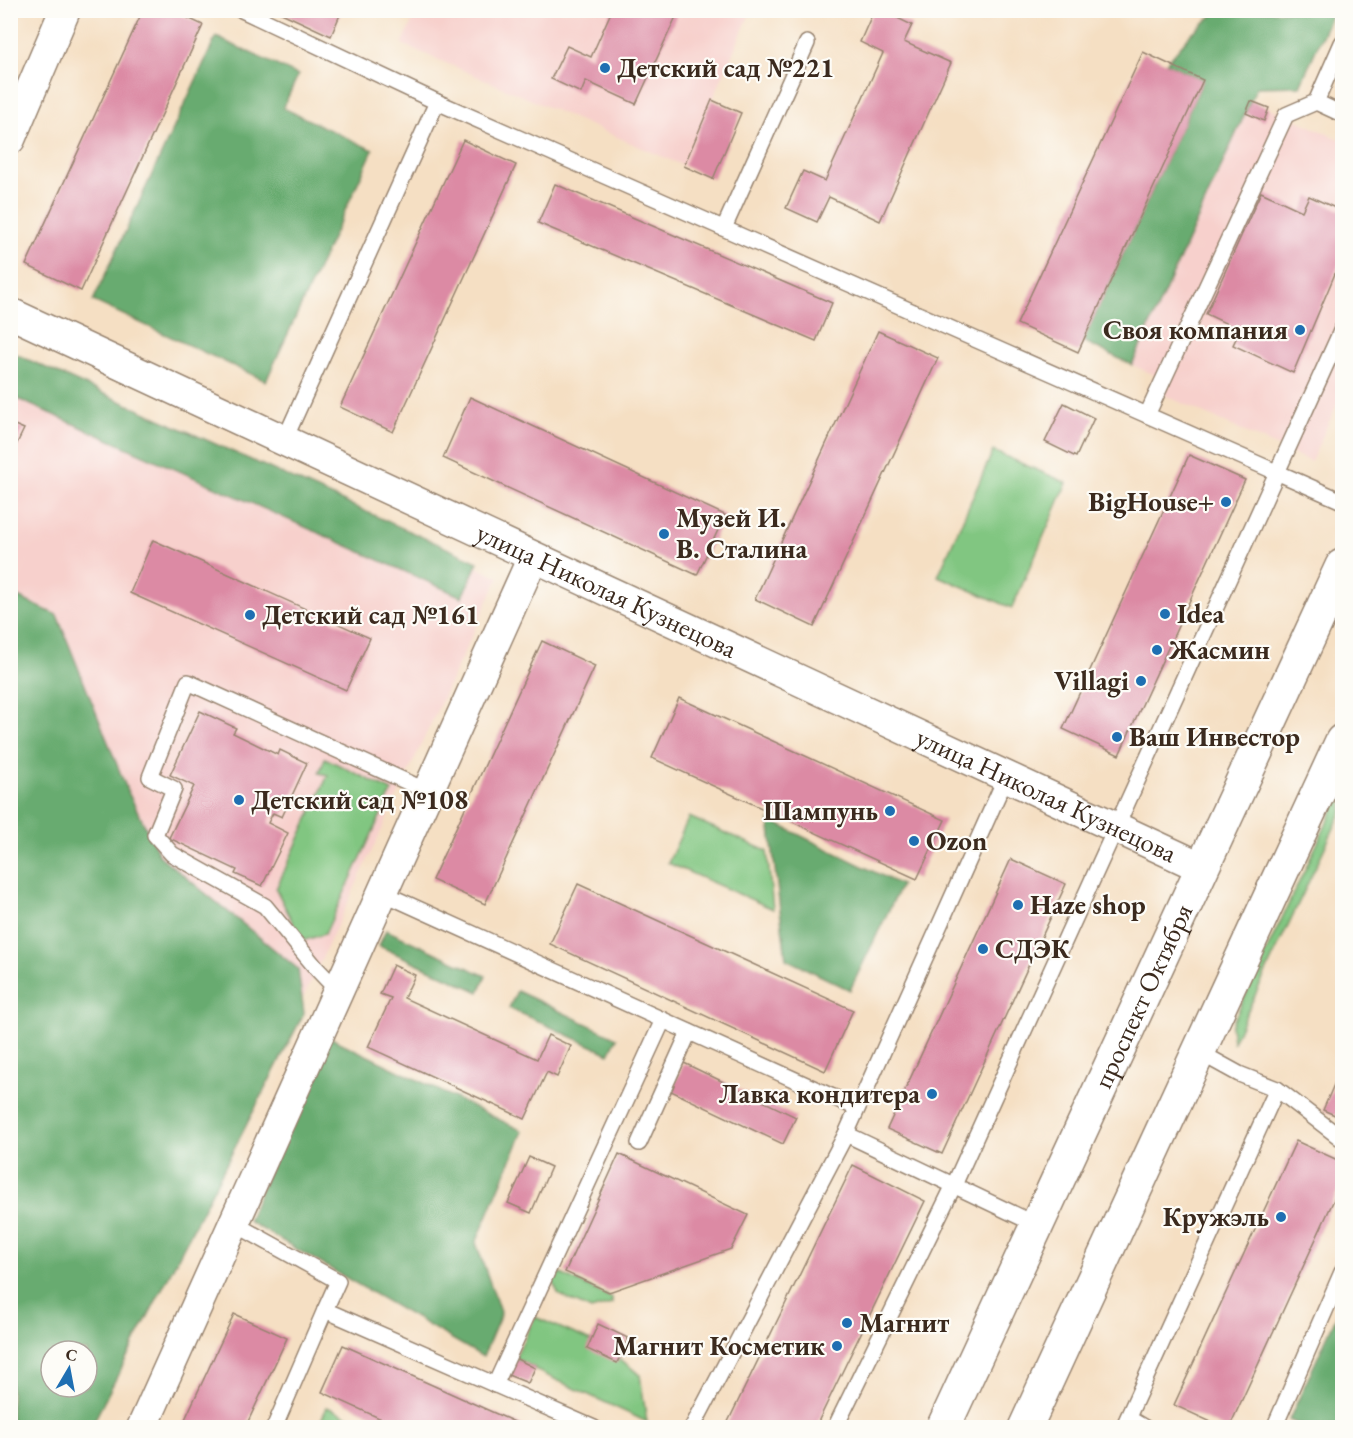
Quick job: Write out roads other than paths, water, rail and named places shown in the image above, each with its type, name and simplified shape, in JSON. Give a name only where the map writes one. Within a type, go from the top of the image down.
[{"type":"main road","name":"проспект Октября","points":[[943,1428],[1342,566]]},
{"type":"main road","points":[[1025,1428],[1342,741]]},
{"type":"street","points":[[10,139],[65,10]]},
{"type":"street","name":"улица Николая Кузнецова","points":[[10,313],[1203,868]]},
{"type":"street","points":[[142,1428],[534,557]]},
{"type":"lane","points":[[242,10],[438,102],[1342,501]]},
{"type":"lane","points":[[724,228],[807,43]]},
{"type":"lane","points":[[1147,416],[1287,115],[1316,102],[1342,43]]},
{"type":"lane","points":[[284,441],[438,102]]},
{"type":"lane","points":[[1316,102],[1342,114]]},
{"type":"lane","points":[[835,1428],[954,1185],[1342,329]]},
{"type":"lane","points":[[339,992],[265,906],[172,854],[155,835],[174,789],[150,777],[188,682],[429,790]]},
{"type":"lane","points":[[692,1428],[846,1134],[1006,777]]},
{"type":"lane","points":[[383,893],[857,1108]]},
{"type":"lane","points":[[495,1385],[663,1020]]},
{"type":"lane","points":[[639,1143],[689,1032]]},
{"type":"lane","points":[[1198,1052],[1239,1074],[1277,1089],[1342,1139]]},
{"type":"lane","points":[[1145,1428],[1126,1423],[1277,1089]]},
{"type":"lane","points":[[846,1134],[1037,1225]]},
{"type":"lane","points":[[235,1224],[338,1281],[274,1428]]},
{"type":"lane","points":[[1275,1428],[1342,1272]]},
{"type":"lane","points":[[325,1311],[594,1428]]},
{"type":"place","name":"Детский сад №221","points":[[605,68]]},
{"type":"place","name":"Своя компания","points":[[1300,330]]},
{"type":"place","name":"BigHouse+","points":[[1226,502]]},
{"type":"place","name":"Музей И. В. Сталина","points":[[664,534]]},
{"type":"place","name":"Idea","points":[[1165,614]]},
{"type":"place","name":"Детский сад №161","points":[[250,615]]},
{"type":"place","name":"Жасмин","points":[[1157,650]]},
{"type":"place","name":"Villagi","points":[[1141,681]]},
{"type":"place","name":"Ваш Инвестор","points":[[1117,737]]},
{"type":"place","name":"Детский сад №108","points":[[239,800]]},
{"type":"place","name":"Шампунь","points":[[890,811]]},
{"type":"place","name":"Ozon","points":[[914,841]]},
{"type":"place","name":"Haze shop","points":[[1018,905]]},
{"type":"place","name":"СДЭК","points":[[983,949]]},
{"type":"place","name":"Лавка кондитера","points":[[932,1094]]},
{"type":"place","name":"Кружэль","points":[[1281,1217]]},
{"type":"place","name":"Магнит","points":[[847,1323]]},
{"type":"place","name":"Магнит Косметик","points":[[837,1346]]}]
